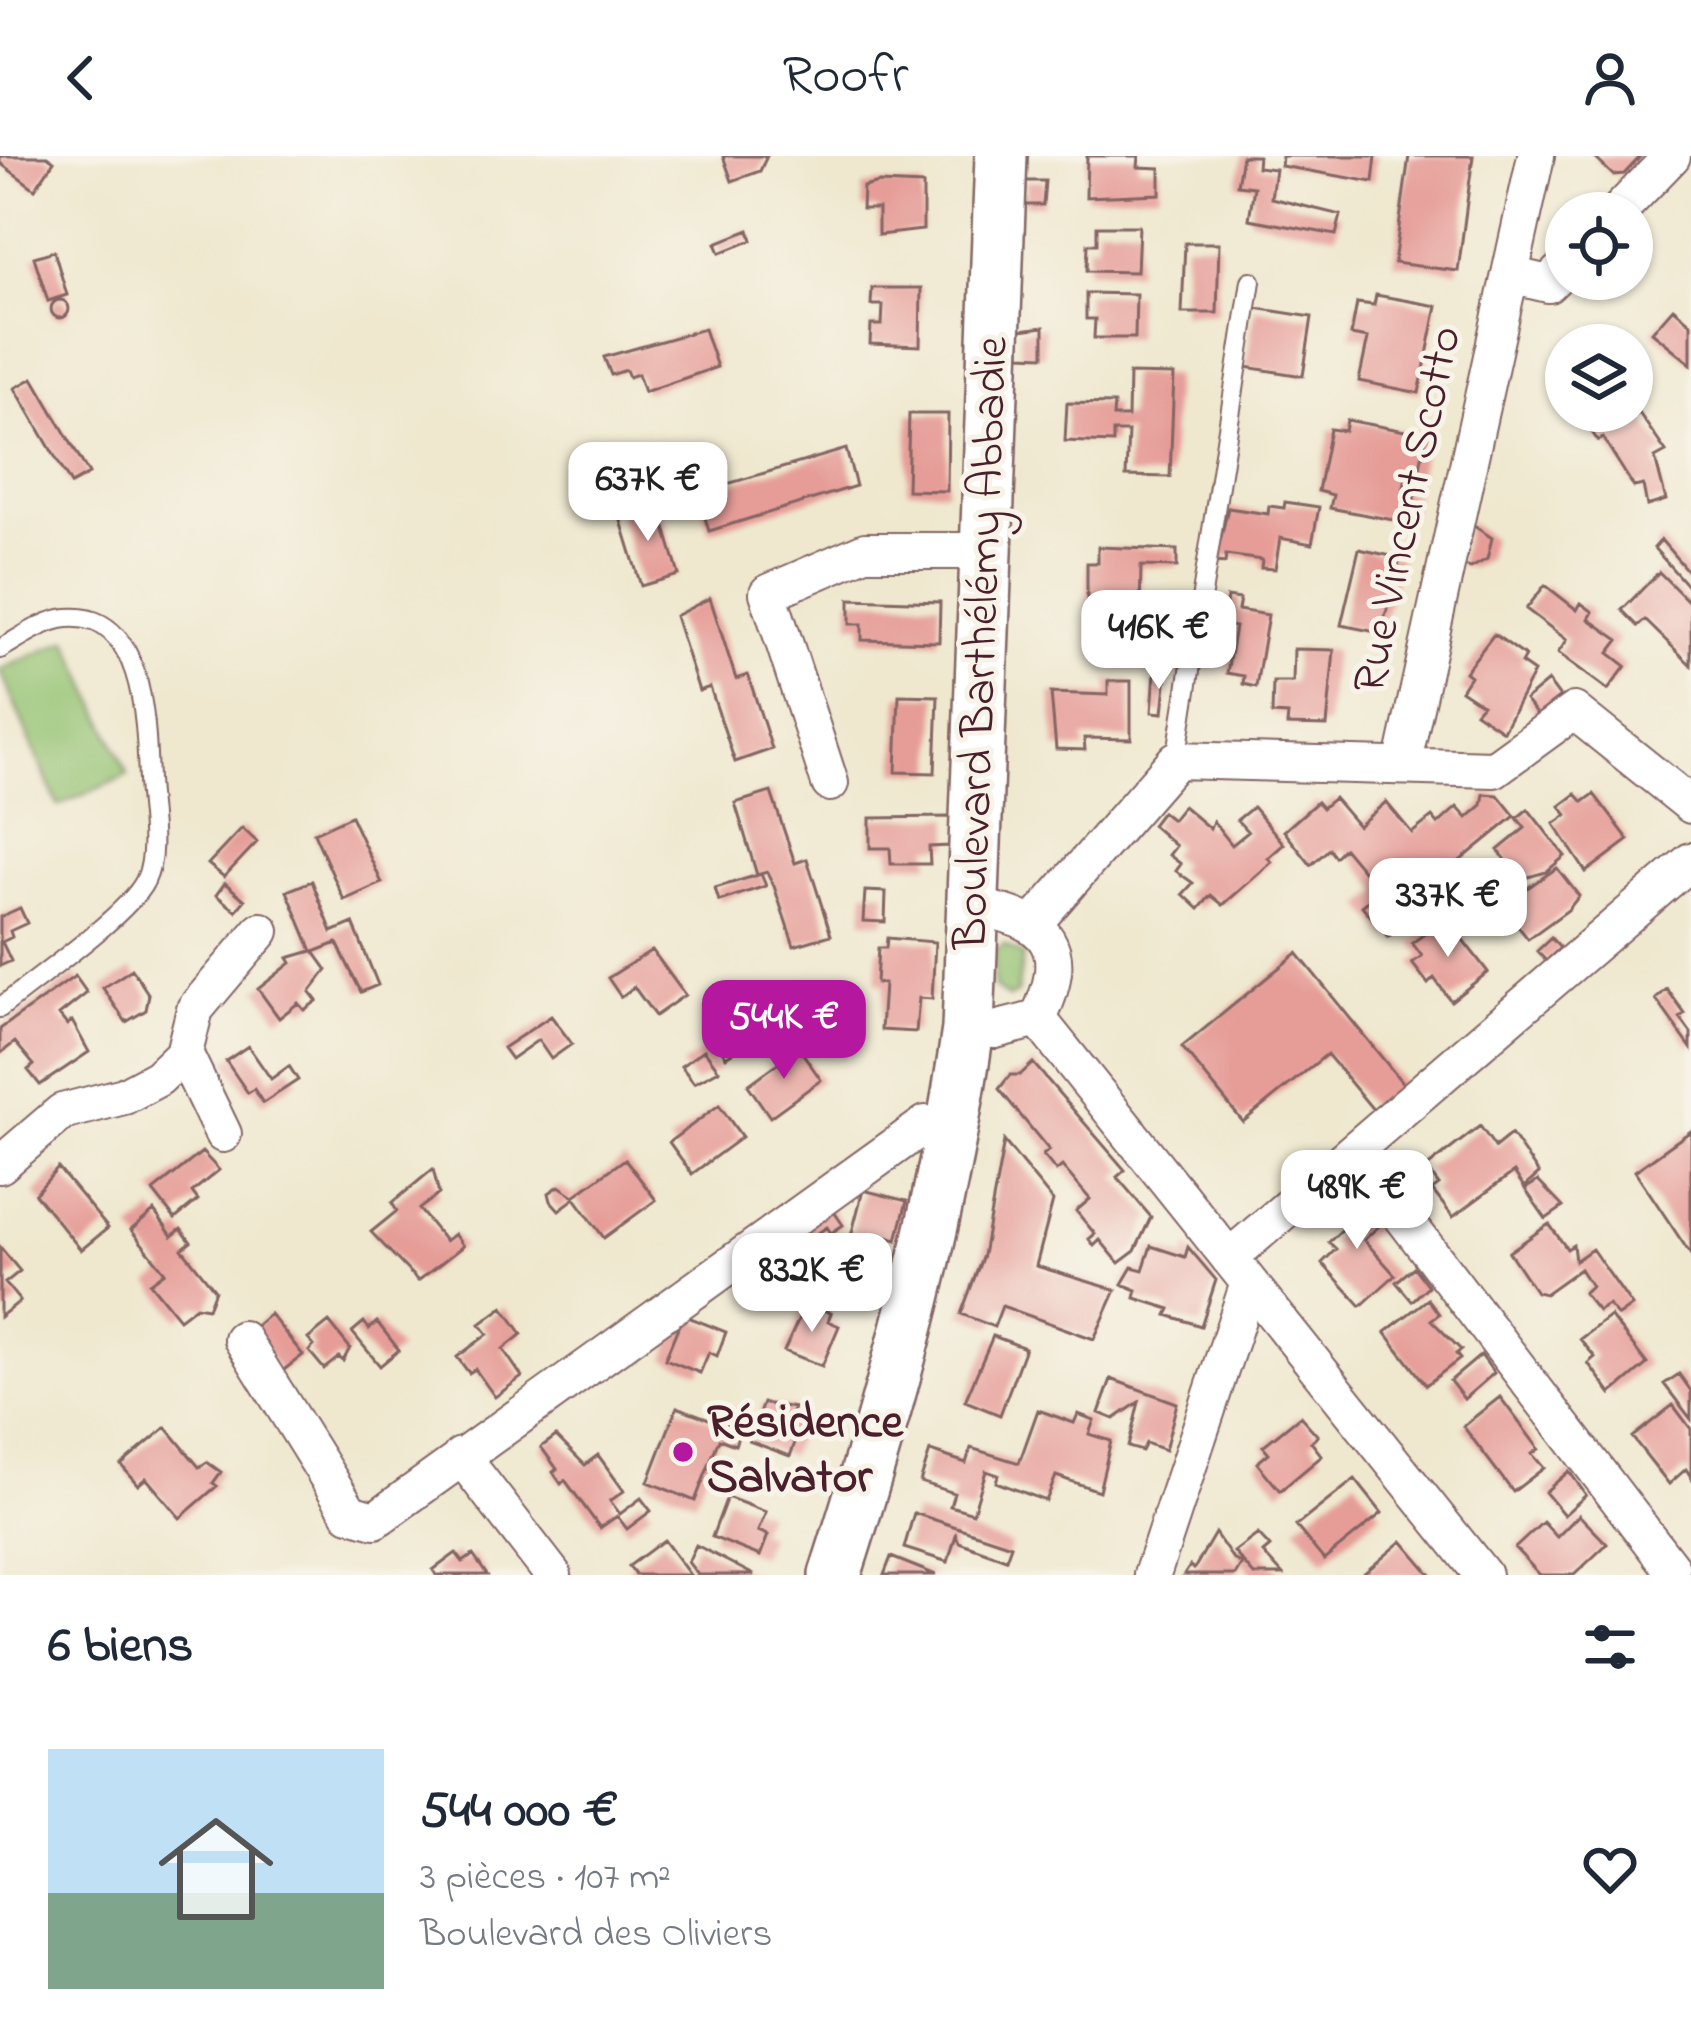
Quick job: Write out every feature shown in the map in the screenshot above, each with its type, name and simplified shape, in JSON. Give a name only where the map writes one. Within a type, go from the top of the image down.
[{"type":"street","name":"Boulevard Barthélémy Abbadie","points":[[835,1575],[919,1287],[954,1129],[968,1029],[1001,156]]},
{"type":"street","name":"Rue Vincent Scotto","points":[[1402,766],[1536,156]]},
{"type":"street","points":[[1637,192],[1672,156]]},
{"type":"street","name":"Rue Vincent Scotto","points":[[1510,275],[1545,283]]},
{"type":"street","points":[[830,783],[768,593],[866,551],[984,551]]},
{"type":"street","points":[[1034,923],[1176,760],[1493,769],[1574,711],[1691,805]]},
{"type":"street","points":[[1152,1575],[1239,1270],[1353,1152],[1691,861]]},
{"type":"street","points":[[976,907],[1034,923],[1051,944],[1056,970],[1038,1019]]},
{"type":"street","points":[[0,1165],[62,1112],[124,1096],[158,1078],[184,1053],[195,1009],[261,931]]},
{"type":"street","points":[[968,1029],[995,1030],[1038,1019]]},
{"type":"street","points":[[1038,1019],[1483,1575]]},
{"type":"street","points":[[184,1053],[223,1134]]},
{"type":"street","points":[[242,1339],[358,1520],[375,1520],[926,1124],[954,1129]]},
{"type":"street","points":[[1353,1152],[1675,1564]]},
{"type":"street","points":[[461,1456],[553,1575]]},
{"type":"lane","points":[[1176,760],[1251,281]]},
{"type":"lane","points":[[0,649],[63,618],[82,619],[103,628],[120,646],[133,667],[145,712],[151,862],[131,899],[0,1007]]},
{"type":"green space","points":[[68,640],[128,775],[58,806],[0,670]]},
{"type":"green space","points":[[1004,945],[1023,955],[1017,993],[1009,998],[994,987],[994,952]]},
{"type":"building","points":[[0,156],[47,156],[54,161],[35,189],[0,163]]},
{"type":"building","points":[[723,156],[767,156],[760,171],[732,181]]},
{"type":"building","points":[[1087,156],[1139,156],[1138,167],[1160,168],[1160,194],[1086,197]]},
{"type":"building","points":[[1242,156],[1258,156],[1257,167],[1275,169],[1271,198],[1341,215],[1336,235],[1249,219],[1254,187],[1237,185]]},
{"type":"building","points":[[1282,156],[1376,156],[1373,182],[1281,166]]},
{"type":"building","points":[[1409,156],[1473,156],[1458,271],[1394,263]]},
{"type":"building","points":[[1593,156],[1641,156],[1624,174],[1613,175]]},
{"type":"building","points":[[1026,181],[1045,181],[1043,205],[1025,205]]},
{"type":"building","points":[[923,185],[923,230],[878,235],[878,209],[862,209],[863,187]]},
{"type":"building","points":[[1097,226],[1139,226],[1137,272],[1087,271],[1088,244],[1097,244]]},
{"type":"building","points":[[749,230],[752,240],[720,253],[716,243]]},
{"type":"building","points":[[1185,243],[1219,243],[1217,313],[1182,313]]},
{"type":"building","points":[[54,251],[67,295],[48,301],[34,257]]},
{"type":"building","points":[[872,288],[921,288],[920,346],[870,344],[871,325],[882,325],[883,305],[871,305]]},
{"type":"building","points":[[1086,293],[1136,294],[1135,338],[1094,338],[1095,319],[1086,319]]},
{"type":"building","points":[[1376,295],[1437,306],[1419,393],[1359,381],[1368,338],[1351,335],[1357,303],[1374,305]]},
{"type":"building","points":[[60,300],[69,309],[60,318],[51,309]]},
{"type":"building","points":[[1255,308],[1312,317],[1303,376],[1246,367]]},
{"type":"building","points":[[1673,308],[1691,323],[1691,364],[1653,333]]},
{"type":"building","points":[[1044,327],[1044,356],[1020,355],[1020,330]]},
{"type":"building","points":[[704,329],[717,367],[644,392],[638,374],[629,377],[626,370],[611,375],[604,357]]},
{"type":"building","points":[[1129,374],[1174,375],[1170,477],[1126,476],[1128,432],[1113,432],[1113,443],[1065,441],[1067,403],[1114,404],[1113,417],[1128,417]]},
{"type":"building","points":[[33,378],[89,474],[71,484],[15,388]]},
{"type":"building","points":[[909,414],[948,414],[947,491],[907,490]]},
{"type":"building","points":[[1347,420],[1426,435],[1418,479],[1406,476],[1403,493],[1415,494],[1409,523],[1330,508],[1333,495],[1318,491],[1330,429],[1345,431]]},
{"type":"building","points":[[1592,432],[1652,432],[1666,452],[1655,458],[1666,500],[1647,506],[1643,485],[1634,487],[1603,438],[1598,441]]},
{"type":"building","points":[[846,449],[856,486],[709,531],[692,474],[718,466],[724,485]]},
{"type":"building","points":[[619,477],[624,492],[591,502],[586,487]]},
{"type":"building","points":[[649,502],[654,516],[661,514],[679,575],[641,586],[618,511]]},
{"type":"building","points":[[1285,502],[1319,507],[1312,544],[1280,538],[1275,569],[1261,568],[1262,560],[1226,555],[1225,563],[1215,562],[1228,508],[1268,514],[1269,506],[1284,508]]},
{"type":"building","points":[[1468,522],[1492,538],[1487,559],[1471,568],[1459,565]]},
{"type":"building","points":[[1661,540],[1691,575],[1691,590],[1654,548]]},
{"type":"building","points":[[1098,547],[1177,550],[1177,567],[1141,566],[1140,612],[1087,611],[1087,563],[1098,563]]},
{"type":"building","points":[[1359,549],[1400,558],[1381,633],[1341,625]]},
{"type":"building","points":[[1659,572],[1691,604],[1691,665],[1645,620],[1638,626],[1622,610]]},
{"type":"building","points":[[1545,585],[1577,610],[1581,603],[1593,612],[1589,619],[1619,640],[1609,653],[1626,666],[1608,690],[1558,653],[1567,640],[1526,609]]},
{"type":"building","points":[[1227,597],[1240,599],[1238,610],[1268,615],[1256,687],[1243,684],[1244,676],[1227,673],[1235,627],[1223,625]]},
{"type":"building","points":[[710,598],[736,679],[748,675],[772,749],[735,762],[710,687],[699,691],[675,616]]},
{"type":"building","points":[[850,599],[940,602],[939,642],[862,640],[862,624],[850,624]]},
{"type":"building","points":[[1494,634],[1525,656],[1521,663],[1534,672],[1503,731],[1475,712],[1482,704],[1461,690],[1470,676],[1465,672]]},
{"type":"building","points":[[1294,649],[1334,650],[1327,726],[1287,725],[1288,715],[1272,714],[1273,682],[1293,682]]},
{"type":"building","points":[[1155,672],[1167,673],[1163,713],[1152,712]]},
{"type":"building","points":[[1108,681],[1131,681],[1131,739],[1084,738],[1085,750],[1056,749],[1051,693],[1108,695]]},
{"type":"building","points":[[1548,681],[1560,697],[1537,715],[1525,700]]},
{"type":"building","points":[[899,695],[938,696],[935,773],[896,772]]},
{"type":"building","points":[[771,792],[795,863],[807,859],[831,935],[794,946],[767,872],[757,875],[735,803]]},
{"type":"building","points":[[1484,794],[1498,795],[1515,816],[1446,872],[1456,884],[1388,937],[1362,906],[1380,891],[1344,848],[1335,857],[1329,849],[1311,865],[1284,831],[1317,802],[1322,808],[1334,798],[1358,826],[1386,802],[1412,833],[1432,817],[1438,824],[1457,807],[1467,818],[1482,805]]},
{"type":"building","points":[[1576,794],[1583,802],[1594,794],[1629,840],[1586,872],[1554,824],[1567,815],[1560,806]]},
{"type":"building","points":[[1183,806],[1210,829],[1213,821],[1232,845],[1248,832],[1237,820],[1253,807],[1284,844],[1268,858],[1272,862],[1223,905],[1211,895],[1199,909],[1183,894],[1193,883],[1176,871],[1181,864],[1169,855],[1176,846],[1152,825],[1162,812],[1172,820]]},
{"type":"building","points":[[1528,809],[1565,856],[1546,872],[1521,879],[1498,850],[1525,828],[1517,818]]},
{"type":"building","points":[[351,816],[382,883],[344,900],[314,833]]},
{"type":"building","points":[[950,817],[950,846],[929,847],[930,864],[891,864],[890,848],[870,848],[870,818]]},
{"type":"building","points":[[242,828],[257,842],[224,877],[208,864]]},
{"type":"building","points":[[1557,868],[1579,896],[1568,910],[1528,939],[1514,921],[1507,927],[1491,907],[1502,898],[1498,892],[1508,883],[1517,895]]},
{"type":"building","points":[[761,874],[766,886],[719,901],[715,888]]},
{"type":"building","points":[[312,881],[332,932],[353,923],[378,985],[361,992],[337,943],[314,952],[327,970],[310,992],[317,1001],[304,1010],[298,1003],[279,1018],[258,989],[291,963],[288,958],[312,951],[287,891]]},
{"type":"building","points":[[225,883],[245,900],[236,911],[216,895]]},
{"type":"building","points":[[865,891],[886,892],[885,922],[863,921]]},
{"type":"building","points":[[20,908],[27,923],[10,931],[12,937],[2,942],[11,961],[0,966],[0,917]]},
{"type":"building","points":[[1446,918],[1488,972],[1451,1001],[1434,978],[1428,984],[1412,963],[1422,956],[1412,943]]},
{"type":"building","points":[[887,938],[935,942],[932,999],[919,998],[916,1032],[881,1030],[884,984],[876,983],[878,948],[886,948]]},
{"type":"building","points":[[1551,938],[1560,948],[1546,961],[1537,951]]},
{"type":"building","points":[[652,950],[685,995],[655,1016],[634,987],[621,997],[608,978]]},
{"type":"building","points":[[1297,953],[1405,1086],[1375,1112],[1327,1054],[1243,1122],[1182,1047]]},
{"type":"building","points":[[132,969],[149,995],[146,1010],[126,1022],[103,988]]},
{"type":"building","points":[[75,976],[87,993],[59,1015],[67,1025],[72,1021],[89,1052],[40,1085],[28,1070],[34,1065],[15,1042],[0,1054],[0,1029]]},
{"type":"building","points":[[1667,989],[1685,1014],[1680,1018],[1691,1033],[1691,1048],[1656,999]]},
{"type":"building","points":[[551,1016],[572,1044],[551,1059],[538,1040],[511,1059],[503,1048]]},
{"type":"building","points":[[729,1036],[738,1049],[726,1057],[717,1043]]},
{"type":"building","points":[[248,1046],[271,1079],[289,1066],[298,1080],[263,1103],[254,1089],[248,1093],[226,1061]]},
{"type":"building","points":[[799,1048],[821,1080],[770,1117],[748,1085]]},
{"type":"building","points":[[704,1050],[719,1070],[694,1083],[681,1066]]},
{"type":"building","points":[[1033,1063],[1125,1170],[1117,1177],[1151,1217],[1135,1251],[1119,1263],[1100,1240],[1094,1246],[1089,1239],[1095,1234],[1076,1211],[1090,1199],[1062,1166],[1056,1171],[1043,1155],[1049,1150],[999,1089],[1010,1075],[1020,1075]]},
{"type":"building","points":[[719,1105],[742,1137],[692,1174],[669,1142]]},
{"type":"building","points":[[1480,1126],[1495,1147],[1511,1134],[1539,1174],[1524,1187],[1514,1172],[1453,1217],[1432,1190],[1439,1185],[1426,1168]]},
{"type":"building","points":[[1691,1131],[1691,1255],[1635,1171]]},
{"type":"building","points":[[1004,1141],[1053,1201],[1036,1266],[1116,1290],[1094,1339],[1002,1306],[994,1327],[961,1314],[983,1255]]},
{"type":"building","points":[[202,1152],[219,1170],[192,1192],[198,1200],[175,1219],[153,1191]]},
{"type":"building","points":[[625,1159],[656,1200],[604,1238],[575,1198],[559,1210],[551,1201],[549,1193],[559,1186],[574,1196]]},
{"type":"building","points":[[58,1168],[108,1228],[81,1250],[35,1194]]},
{"type":"building","points":[[433,1169],[439,1194],[419,1209],[445,1241],[454,1234],[463,1246],[418,1281],[371,1232],[397,1211],[392,1203]]},
{"type":"building","points":[[1538,1181],[1563,1207],[1546,1219],[1525,1189]]},
{"type":"building","points":[[1355,1189],[1381,1224],[1364,1240],[1395,1275],[1361,1306],[1322,1263],[1336,1249],[1329,1242],[1349,1223],[1333,1207]]},
{"type":"building","points":[[863,1190],[907,1201],[897,1240],[876,1234],[873,1246],[850,1240]]},
{"type":"building","points":[[828,1203],[843,1225],[831,1233],[827,1227],[803,1243],[808,1249],[771,1276],[756,1255]]},
{"type":"building","points":[[154,1211],[172,1236],[181,1229],[191,1242],[182,1249],[215,1290],[208,1308],[196,1306],[179,1319],[150,1283],[165,1272],[131,1230]]},
{"type":"building","points":[[1549,1224],[1567,1249],[1573,1245],[1575,1261],[1592,1249],[1632,1306],[1618,1316],[1608,1305],[1598,1311],[1583,1293],[1591,1286],[1580,1269],[1545,1294],[1536,1292],[1509,1252]]},
{"type":"building","points":[[1151,1246],[1185,1257],[1188,1247],[1216,1280],[1201,1326],[1135,1298],[1137,1290],[1122,1284],[1132,1267],[1143,1270]]},
{"type":"building","points":[[0,1247],[20,1271],[5,1283],[20,1301],[0,1317]]},
{"type":"building","points":[[1414,1267],[1428,1286],[1412,1301],[1396,1282]]},
{"type":"building","points":[[1428,1299],[1439,1314],[1431,1320],[1461,1350],[1456,1354],[1460,1359],[1426,1385],[1385,1332]]},
{"type":"building","points":[[806,1303],[831,1313],[828,1321],[839,1326],[822,1366],[784,1351]]},
{"type":"building","points":[[503,1307],[522,1334],[503,1349],[522,1377],[495,1397],[475,1369],[469,1373],[457,1357],[488,1334],[480,1324]]},
{"type":"building","points":[[270,1314],[303,1355],[280,1373],[252,1329]]},
{"type":"building","points":[[683,1315],[726,1332],[717,1356],[709,1352],[700,1373],[665,1359]]},
{"type":"building","points":[[1610,1316],[1647,1364],[1611,1394],[1588,1363],[1595,1357],[1580,1339]]},
{"type":"building","points":[[329,1322],[350,1348],[343,1361],[339,1357],[324,1369],[309,1351],[314,1346],[308,1339]]},
{"type":"building","points":[[364,1322],[369,1329],[377,1322],[399,1350],[380,1366],[352,1332]]},
{"type":"building","points":[[993,1336],[1025,1348],[1000,1415],[965,1401]]},
{"type":"building","points":[[1481,1355],[1494,1373],[1464,1399],[1450,1381]]},
{"type":"building","points":[[1679,1374],[1691,1391],[1691,1419],[1664,1384]]},
{"type":"building","points":[[1111,1379],[1177,1403],[1165,1450],[1146,1443],[1142,1451],[1128,1447],[1139,1402],[1114,1419],[1099,1413]]},
{"type":"building","points":[[1500,1397],[1539,1449],[1532,1454],[1544,1468],[1513,1492],[1463,1426]]},
{"type":"building","points":[[763,1403],[794,1408],[791,1414],[804,1419],[790,1456],[749,1441]]},
{"type":"building","points":[[1673,1405],[1691,1429],[1691,1477],[1686,1469],[1669,1484],[1632,1437]]},
{"type":"building","name":"Résidence Salvator","points":[[677,1407],[725,1425],[731,1411],[745,1416],[735,1445],[719,1439],[695,1501],[648,1482]]},
{"type":"building","points":[[1038,1410],[1074,1423],[1078,1414],[1094,1420],[1089,1434],[1111,1441],[1099,1491],[1056,1476],[1046,1501],[996,1482],[998,1475],[986,1471],[973,1513],[950,1506],[954,1493],[920,1482],[930,1451],[966,1463],[971,1448],[1019,1463]]},
{"type":"building","points":[[1300,1416],[1318,1436],[1311,1442],[1322,1456],[1280,1491],[1257,1463],[1269,1453],[1263,1446]]},
{"type":"building","points":[[166,1427],[199,1467],[207,1462],[221,1472],[213,1483],[217,1486],[180,1518],[146,1478],[138,1485],[121,1465]]},
{"type":"building","points":[[556,1436],[585,1465],[598,1455],[624,1491],[610,1501],[620,1514],[641,1498],[651,1511],[627,1529],[617,1516],[600,1528],[565,1480],[561,1484],[553,1472],[557,1469],[541,1447]]},
{"type":"building","points":[[1569,1471],[1586,1495],[1564,1515],[1545,1492]]},
{"type":"building","points":[[1355,1479],[1382,1513],[1324,1560],[1296,1526]]},
{"type":"building","points":[[727,1497],[766,1512],[758,1531],[768,1535],[760,1556],[712,1537]]},
{"type":"building","points":[[914,1513],[1011,1545],[1006,1559],[959,1542],[956,1535],[948,1562],[904,1548]]},
{"type":"building","points":[[1579,1515],[1607,1544],[1574,1575],[1540,1575],[1515,1548],[1543,1522],[1557,1537]]},
{"type":"building","points":[[1215,1533],[1242,1564],[1235,1575],[1184,1575],[1190,1566],[1194,1569]]},
{"type":"building","points":[[1258,1534],[1270,1547],[1263,1553],[1283,1575],[1254,1575],[1234,1552]]},
{"type":"building","points":[[664,1540],[690,1575],[636,1575],[629,1566]]},
{"type":"building","points":[[1402,1541],[1431,1575],[1362,1575]]},
{"type":"building","points":[[696,1545],[754,1575],[698,1575],[688,1562]]},
{"type":"building","points":[[456,1553],[463,1562],[473,1555],[487,1575],[436,1575],[433,1570]]},
{"type":"building","points":[[891,1557],[936,1575],[884,1575]]},
{"type":"place","name":"Résidence Salvator","points":[[683,1452]]}]
